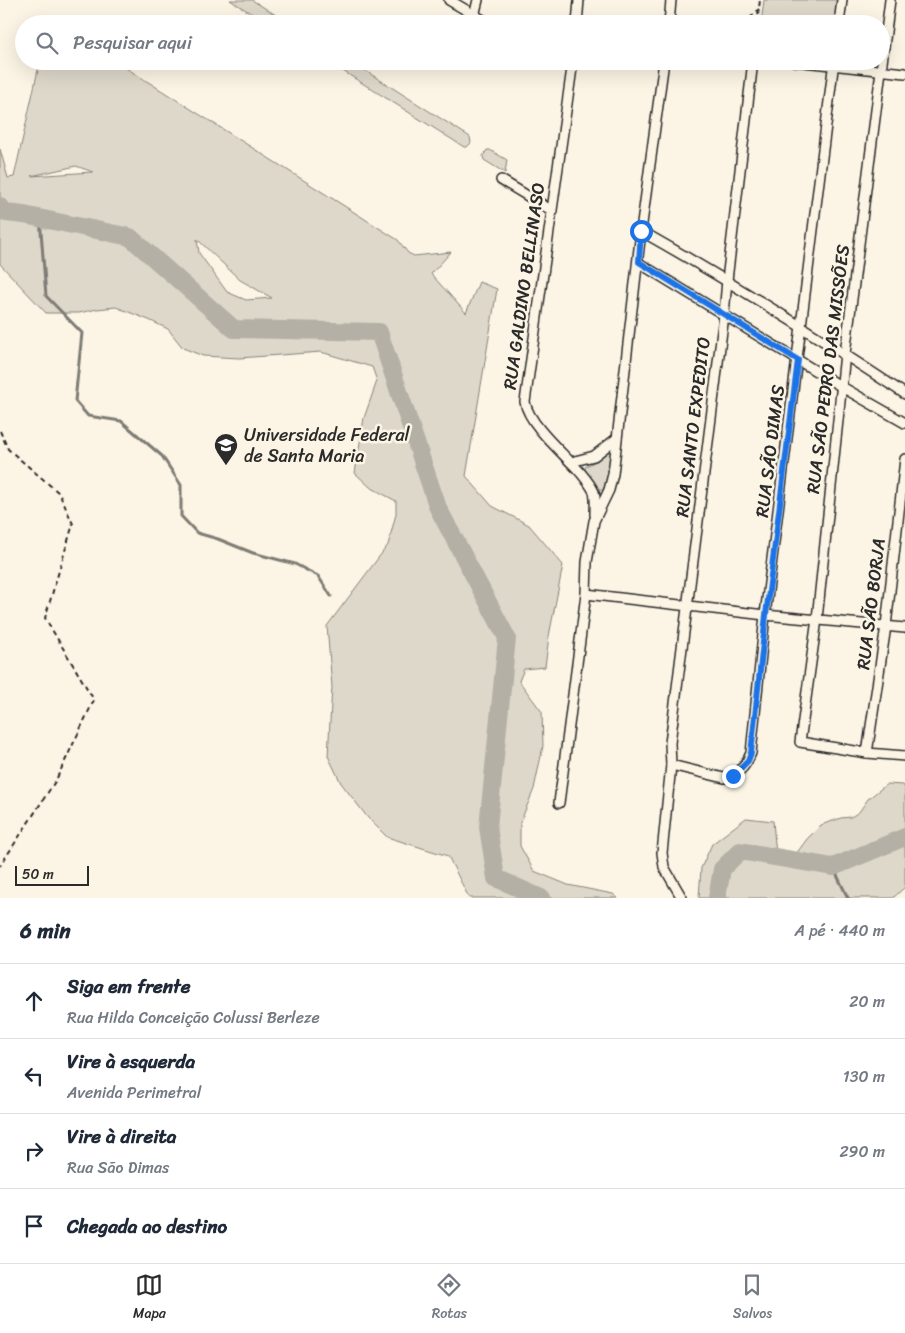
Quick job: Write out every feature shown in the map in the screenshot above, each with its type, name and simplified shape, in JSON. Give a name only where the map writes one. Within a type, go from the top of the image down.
[{"type":"street","points":[[449,0],[472,15]]},
{"type":"street","points":[[474,15],[478,0]]},
{"type":"street","points":[[578,15],[579,0]]},
{"type":"street","points":[[670,15],[672,0]]},
{"type":"street","points":[[840,15],[842,0]]},
{"type":"street","name":"RUA SÃO PEDRO DAS MISSÕES","points":[[888,15],[890,0]]},
{"type":"street","name":"RUA GALDINO BELLINASO","points":[[572,70],[525,402],[526,411],[534,422],[584,477],[594,494]]},
{"type":"street","points":[[594,521],[607,494],[613,474],[639,262],[641,231],[663,70]]},
{"type":"street","name":"RUA SANTO EXPEDITO","points":[[682,898],[664,867],[662,853],[670,765],[670,743],[724,315],[726,280],[752,70]]},
{"type":"street","name":"RUA SÃO DIMAS","points":[[670,765],[724,778],[733,776],[748,761],[752,742],[833,70]]},
{"type":"street","name":"RUA SÃO PEDRO DAS MISSÕES","points":[[867,753],[800,742],[817,619],[845,354],[881,70]]},
{"type":"street","points":[[887,70],[905,73]]},
{"type":"street","points":[[501,180],[551,210]]},
{"type":"street","points":[[641,231],[726,280],[845,354],[905,394]]},
{"type":"street","points":[[639,262],[798,360],[905,423]]},
{"type":"street","points":[[571,462],[594,456],[616,439]]},
{"type":"street","name":"RUA SÃO BORJA","points":[[867,753],[886,626],[905,459]]},
{"type":"street","points":[[559,803],[586,594],[594,521],[594,494],[607,494]]},
{"type":"street","points":[[586,594],[766,615],[905,628]]},
{"type":"street","points":[[867,753],[905,756]]},
{"type":"path","points":[[758,15],[760,0]]},
{"type":"path","points":[[753,15],[759,9]]},
{"type":"path","points":[[0,431],[8,449],[59,493],[73,524],[45,618],[94,700],[56,780],[0,866]]},
{"type":"shaded area","points":[[230,0],[252,0],[276,15],[254,15]]},
{"type":"shaded area","points":[[764,0],[837,0],[835,15],[762,15]]},
{"type":"shaded area","points":[[38,70],[129,70],[398,240],[408,253],[414,256],[451,252],[431,274],[466,313],[479,282],[497,289],[466,476],[492,506],[529,525],[563,565],[545,667],[524,669],[519,681],[542,712],[543,746],[534,789],[520,823],[520,846],[534,871],[568,885],[613,894],[618,898],[469,898],[448,856],[387,837],[368,818],[341,783],[328,756],[332,687],[327,626],[388,545],[396,514],[396,501],[370,487],[355,473],[364,418],[377,381],[372,367],[321,352],[239,358],[203,356],[183,348],[168,329],[116,307],[79,313],[46,313],[0,264],[0,149],[8,178],[14,177]],"holes":[[[76,166],[93,172],[31,176]],[[197,239],[240,280],[272,298],[246,300],[227,292],[199,253]]]},
{"type":"shaded area","points":[[341,70],[364,70],[470,137],[471,143],[464,147]]},
{"type":"shaded area","points":[[487,150],[507,160],[505,173],[484,160],[483,156]]},
{"type":"shaded area","points":[[612,448],[609,476],[603,490],[596,490],[584,472],[586,466],[598,460]]},
{"type":"shaded area","points":[[887,784],[905,787],[905,887],[893,898],[699,898],[701,868],[712,844],[746,818],[773,821],[776,855],[796,854],[821,825],[841,818],[851,817],[859,812],[868,799]]},
{"type":"waterway","points":[[0,206],[6,213],[130,237],[234,329],[379,332],[438,508],[507,638],[488,827],[496,878],[541,898]]},
{"type":"waterway","points":[[40,218],[46,296],[82,333],[75,401],[88,416],[121,421],[162,456],[181,485],[181,516],[197,533],[253,553],[295,564],[318,576],[331,596]]},
{"type":"waterway","points":[[717,898],[722,869],[740,851],[833,867],[905,837]]},
{"type":"waterway","points":[[833,867],[848,898]]},
{"type":"place","name":"Universidade Federal de Santa Maria","points":[[226,466]]},
{"type":"route","points":[[641,231],[639,262],[798,360],[751,753],[748,761],[733,776]]}]
